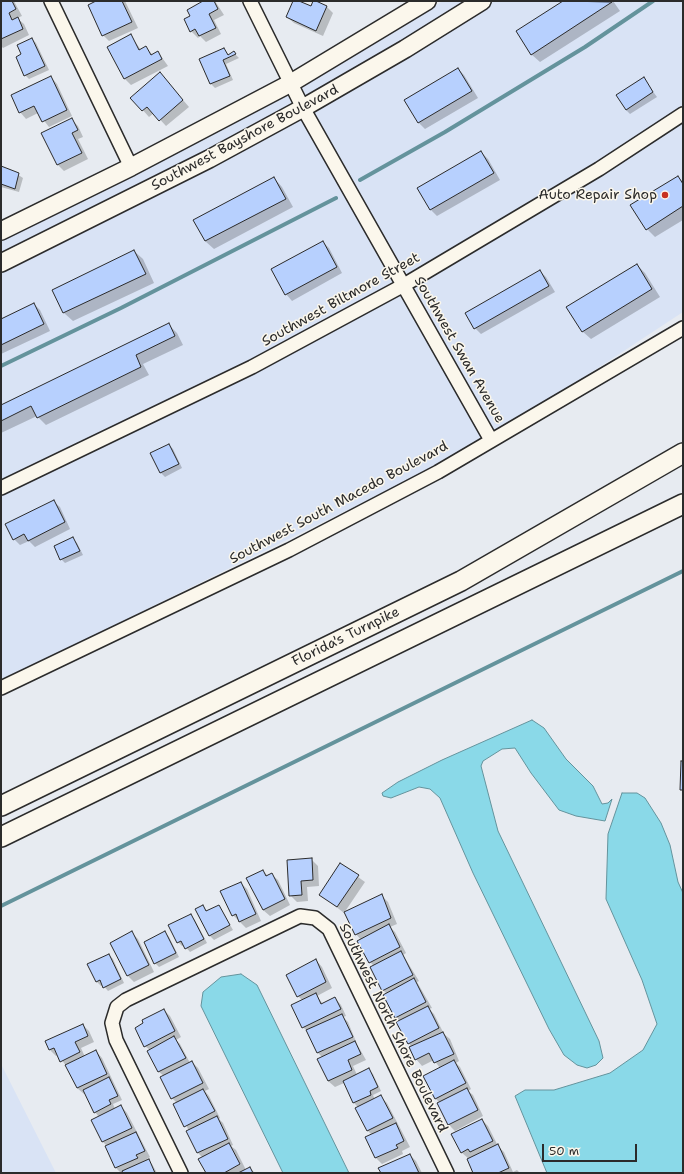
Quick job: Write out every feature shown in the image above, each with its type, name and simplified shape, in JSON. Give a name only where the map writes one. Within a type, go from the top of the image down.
[{"type":"highway","name":"Florida's Turnpike","points":[[1,806],[461,581],[683,453]]},
{"type":"highway","name":"Florida's Turnpike","points":[[1,836],[683,504]]},
{"type":"main road","name":"Southwest Bayshore Boulevard","points":[[1,231],[131,167],[291,83],[427,1]]},
{"type":"main road","name":"Southwest Bayshore Boulevard","points":[[1,263],[174,177],[303,108],[405,49],[476,3]]},
{"type":"street","points":[[51,1],[131,167]]},
{"type":"street","name":"Southwest Swan Avenue","points":[[250,1],[303,108],[491,440]]},
{"type":"street","name":"Southwest Biltmore Street","points":[[1,488],[252,367],[404,285],[599,169],[683,114]]},
{"type":"street","name":"Southwest South Macedo Boulevard","points":[[1,688],[289,550],[438,472],[683,328]]},
{"type":"street","name":"Southwest North Shore Boulevard","points":[[181,1173],[116,1040],[112,1023],[117,1007],[126,1000],[300,916],[315,918],[328,929],[447,1173]]},
{"type":"shaded area","points":[[443,1],[466,1],[307,98],[301,87]]},
{"type":"shaded area","points":[[494,1],[683,1],[683,106],[596,163],[407,276],[313,110],[471,15],[473,16],[476,12]]},
{"type":"shaded area","points":[[288,94],[294,105],[205,153],[1,255],[1,238]]},
{"type":"shaded area","points":[[300,117],[394,283],[248,361],[1,481],[1,270]]},
{"type":"shaded area","points":[[683,122],[683,312],[563,391],[494,430],[413,287],[603,174]]},
{"type":"shaded area","points":[[400,295],[482,438],[406,481],[1,681],[1,495],[254,373]]},
{"type":"shaded area","points":[[1,1064],[56,1173],[1,1173]]},
{"type":"water","points":[[532,720],[544,728],[566,759],[593,786],[602,804],[608,803],[612,799],[605,821],[576,816],[559,810],[531,773],[515,748],[502,749],[483,761],[481,766],[498,831],[599,1041],[603,1058],[596,1065],[587,1068],[577,1065],[564,1055],[549,1029],[473,873],[440,798],[430,789],[419,787],[391,798],[383,796],[382,793],[398,782],[442,760]]},
{"type":"water","points":[[622,793],[637,793],[645,798],[661,823],[670,845],[678,882],[683,893],[683,1173],[547,1173],[515,1096],[525,1090],[554,1090],[610,1073],[643,1050],[657,1024],[642,980],[606,899],[608,834]]},
{"type":"water","points":[[241,974],[257,985],[349,1173],[283,1173],[201,1006],[203,992],[221,977]]},
{"type":"building","points":[[1,1],[12,1],[16,9],[9,13],[12,20],[18,17],[23,29],[1,39]]},
{"type":"building","points":[[96,1],[122,1],[132,22],[102,36],[88,5]]},
{"type":"building","points":[[203,1],[214,1],[218,9],[209,14],[216,28],[199,36],[195,29],[190,32],[184,19],[190,16],[187,10]]},
{"type":"building","points":[[293,1],[299,1],[311,6],[313,1],[316,1],[327,6],[316,31],[286,17]]},
{"type":"building","points":[[563,1],[612,2],[531,55],[516,31]]},
{"type":"building","points":[[131,34],[139,50],[146,46],[151,55],[158,51],[162,59],[124,79],[107,47]]},
{"type":"building","points":[[32,38],[45,66],[24,76],[16,57],[21,54],[17,45]]},
{"type":"building","points":[[224,48],[228,55],[234,51],[236,54],[223,60],[230,76],[210,84],[199,59]]},
{"type":"building","points":[[458,68],[472,91],[418,123],[404,100]]},
{"type":"building","points":[[160,72],[183,100],[159,121],[147,107],[142,111],[130,98]]},
{"type":"building","points":[[51,76],[67,110],[42,122],[34,106],[19,113],[11,95]]},
{"type":"building","points":[[644,77],[653,92],[626,110],[616,95]]},
{"type":"building","points":[[72,118],[78,130],[72,133],[82,153],[57,165],[41,133]]},
{"type":"building","points":[[481,151],[494,173],[430,210],[417,188]]},
{"type":"building","points":[[1,166],[19,173],[15,189],[1,184]]},
{"type":"building","name":"Auto Repair Shop","points":[[678,176],[683,184],[683,206],[646,230],[630,205]]},
{"type":"building","points":[[274,177],[286,199],[205,241],[193,220]]},
{"type":"building","points":[[323,241],[337,267],[285,295],[271,269]]},
{"type":"building","points":[[134,250],[146,274],[63,313],[52,290]]},
{"type":"building","points":[[637,264],[652,289],[582,332],[566,307]]},
{"type":"building","points":[[540,270],[549,286],[474,329],[465,313]]},
{"type":"building","points":[[34,303],[44,324],[1,345],[1,319]]},
{"type":"building","points":[[169,323],[175,336],[136,355],[141,367],[37,418],[31,406],[1,421],[1,405]]},
{"type":"building","points":[[169,444],[179,464],[160,473],[150,453]]},
{"type":"building","points":[[54,500],[65,522],[28,541],[24,534],[13,540],[5,524]]},
{"type":"building","points":[[73,537],[80,551],[60,560],[54,546]]},
{"type":"building","points":[[681,761],[683,761],[683,790],[680,790]]},
{"type":"building","points":[[312,858],[313,880],[301,881],[302,895],[289,896],[287,860]]},
{"type":"building","points":[[340,863],[359,875],[337,907],[319,895]]},
{"type":"building","points":[[263,870],[266,876],[272,873],[285,899],[263,910],[246,878]]},
{"type":"building","points":[[241,882],[256,914],[239,922],[236,914],[232,916],[220,891]]},
{"type":"building","points":[[382,894],[391,918],[355,935],[344,912]]},
{"type":"building","points":[[203,905],[206,911],[219,905],[230,925],[209,936],[195,909]]},
{"type":"building","points":[[191,914],[204,939],[185,949],[181,941],[177,943],[168,925]]},
{"type":"building","points":[[389,924],[400,947],[369,963],[357,941]]},
{"type":"building","points":[[132,931],[149,965],[127,976],[110,943]]},
{"type":"building","points":[[165,931],[176,953],[154,964],[144,942]]},
{"type":"building","points":[[401,951],[413,975],[382,991],[370,967]]},
{"type":"building","points":[[109,954],[121,979],[103,988],[100,980],[96,982],[87,964]]},
{"type":"building","points":[[316,959],[326,982],[297,997],[286,975]]},
{"type":"building","points":[[414,978],[426,1002],[395,1018],[383,995]]},
{"type":"building","points":[[316,993],[321,1004],[335,997],[341,1009],[302,1028],[291,1005]]},
{"type":"building","points":[[428,1006],[439,1028],[408,1044],[396,1022]]},
{"type":"building","points":[[164,1009],[175,1031],[144,1047],[135,1028],[143,1023],[142,1020]]},
{"type":"building","points":[[342,1014],[353,1037],[317,1053],[306,1030]]},
{"type":"building","points":[[83,1024],[88,1036],[75,1042],[80,1052],[60,1062],[54,1048],[49,1050],[45,1041]]},
{"type":"building","points":[[443,1032],[454,1054],[434,1063],[429,1053],[415,1060],[409,1047]]},
{"type":"building","points":[[174,1036],[186,1058],[158,1072],[147,1051]]},
{"type":"building","points":[[355,1041],[361,1054],[348,1060],[352,1070],[328,1081],[317,1059]]},
{"type":"building","points":[[96,1050],[107,1074],[77,1088],[65,1065]]},
{"type":"building","points":[[454,1060],[466,1083],[435,1099],[423,1076]]},
{"type":"building","points":[[192,1061],[203,1083],[171,1099],[160,1077]]},
{"type":"building","points":[[369,1068],[378,1087],[370,1091],[371,1095],[353,1103],[343,1081]]},
{"type":"building","points":[[109,1077],[118,1096],[109,1100],[111,1104],[94,1113],[83,1090]]},
{"type":"building","points":[[467,1088],[478,1110],[448,1125],[437,1103]]},
{"type":"building","points":[[203,1089],[215,1111],[184,1127],[173,1104]]},
{"type":"building","points":[[381,1095],[393,1118],[367,1131],[355,1108]]},
{"type":"building","points":[[121,1105],[132,1128],[102,1142],[91,1120]]},
{"type":"building","points":[[217,1116],[228,1139],[197,1153],[186,1131]]},
{"type":"building","points":[[482,1119],[493,1141],[470,1152],[468,1149],[461,1153],[451,1134]]},
{"type":"building","points":[[396,1123],[404,1141],[396,1145],[398,1148],[375,1158],[365,1137]]},
{"type":"building","points":[[136,1132],[145,1151],[136,1155],[138,1158],[115,1168],[105,1146]]},
{"type":"building","points":[[229,1143],[240,1164],[224,1173],[206,1173],[198,1159]]},
{"type":"building","points":[[498,1144],[509,1168],[498,1173],[473,1173],[467,1159]]},
{"type":"building","points":[[410,1154],[419,1173],[381,1173],[378,1168]]},
{"type":"building","points":[[149,1159],[155,1173],[123,1173],[122,1171]]},
{"type":"building","points":[[250,1167],[253,1173],[238,1173]]},
{"type":"waterway","points":[[360,180],[445,132],[585,47],[653,1]]},
{"type":"waterway","points":[[1,366],[121,308],[336,198]]},
{"type":"waterway","points":[[1,906],[683,571]]},
{"type":"place","name":"Auto Repair Shop","points":[[665,195]]}]
